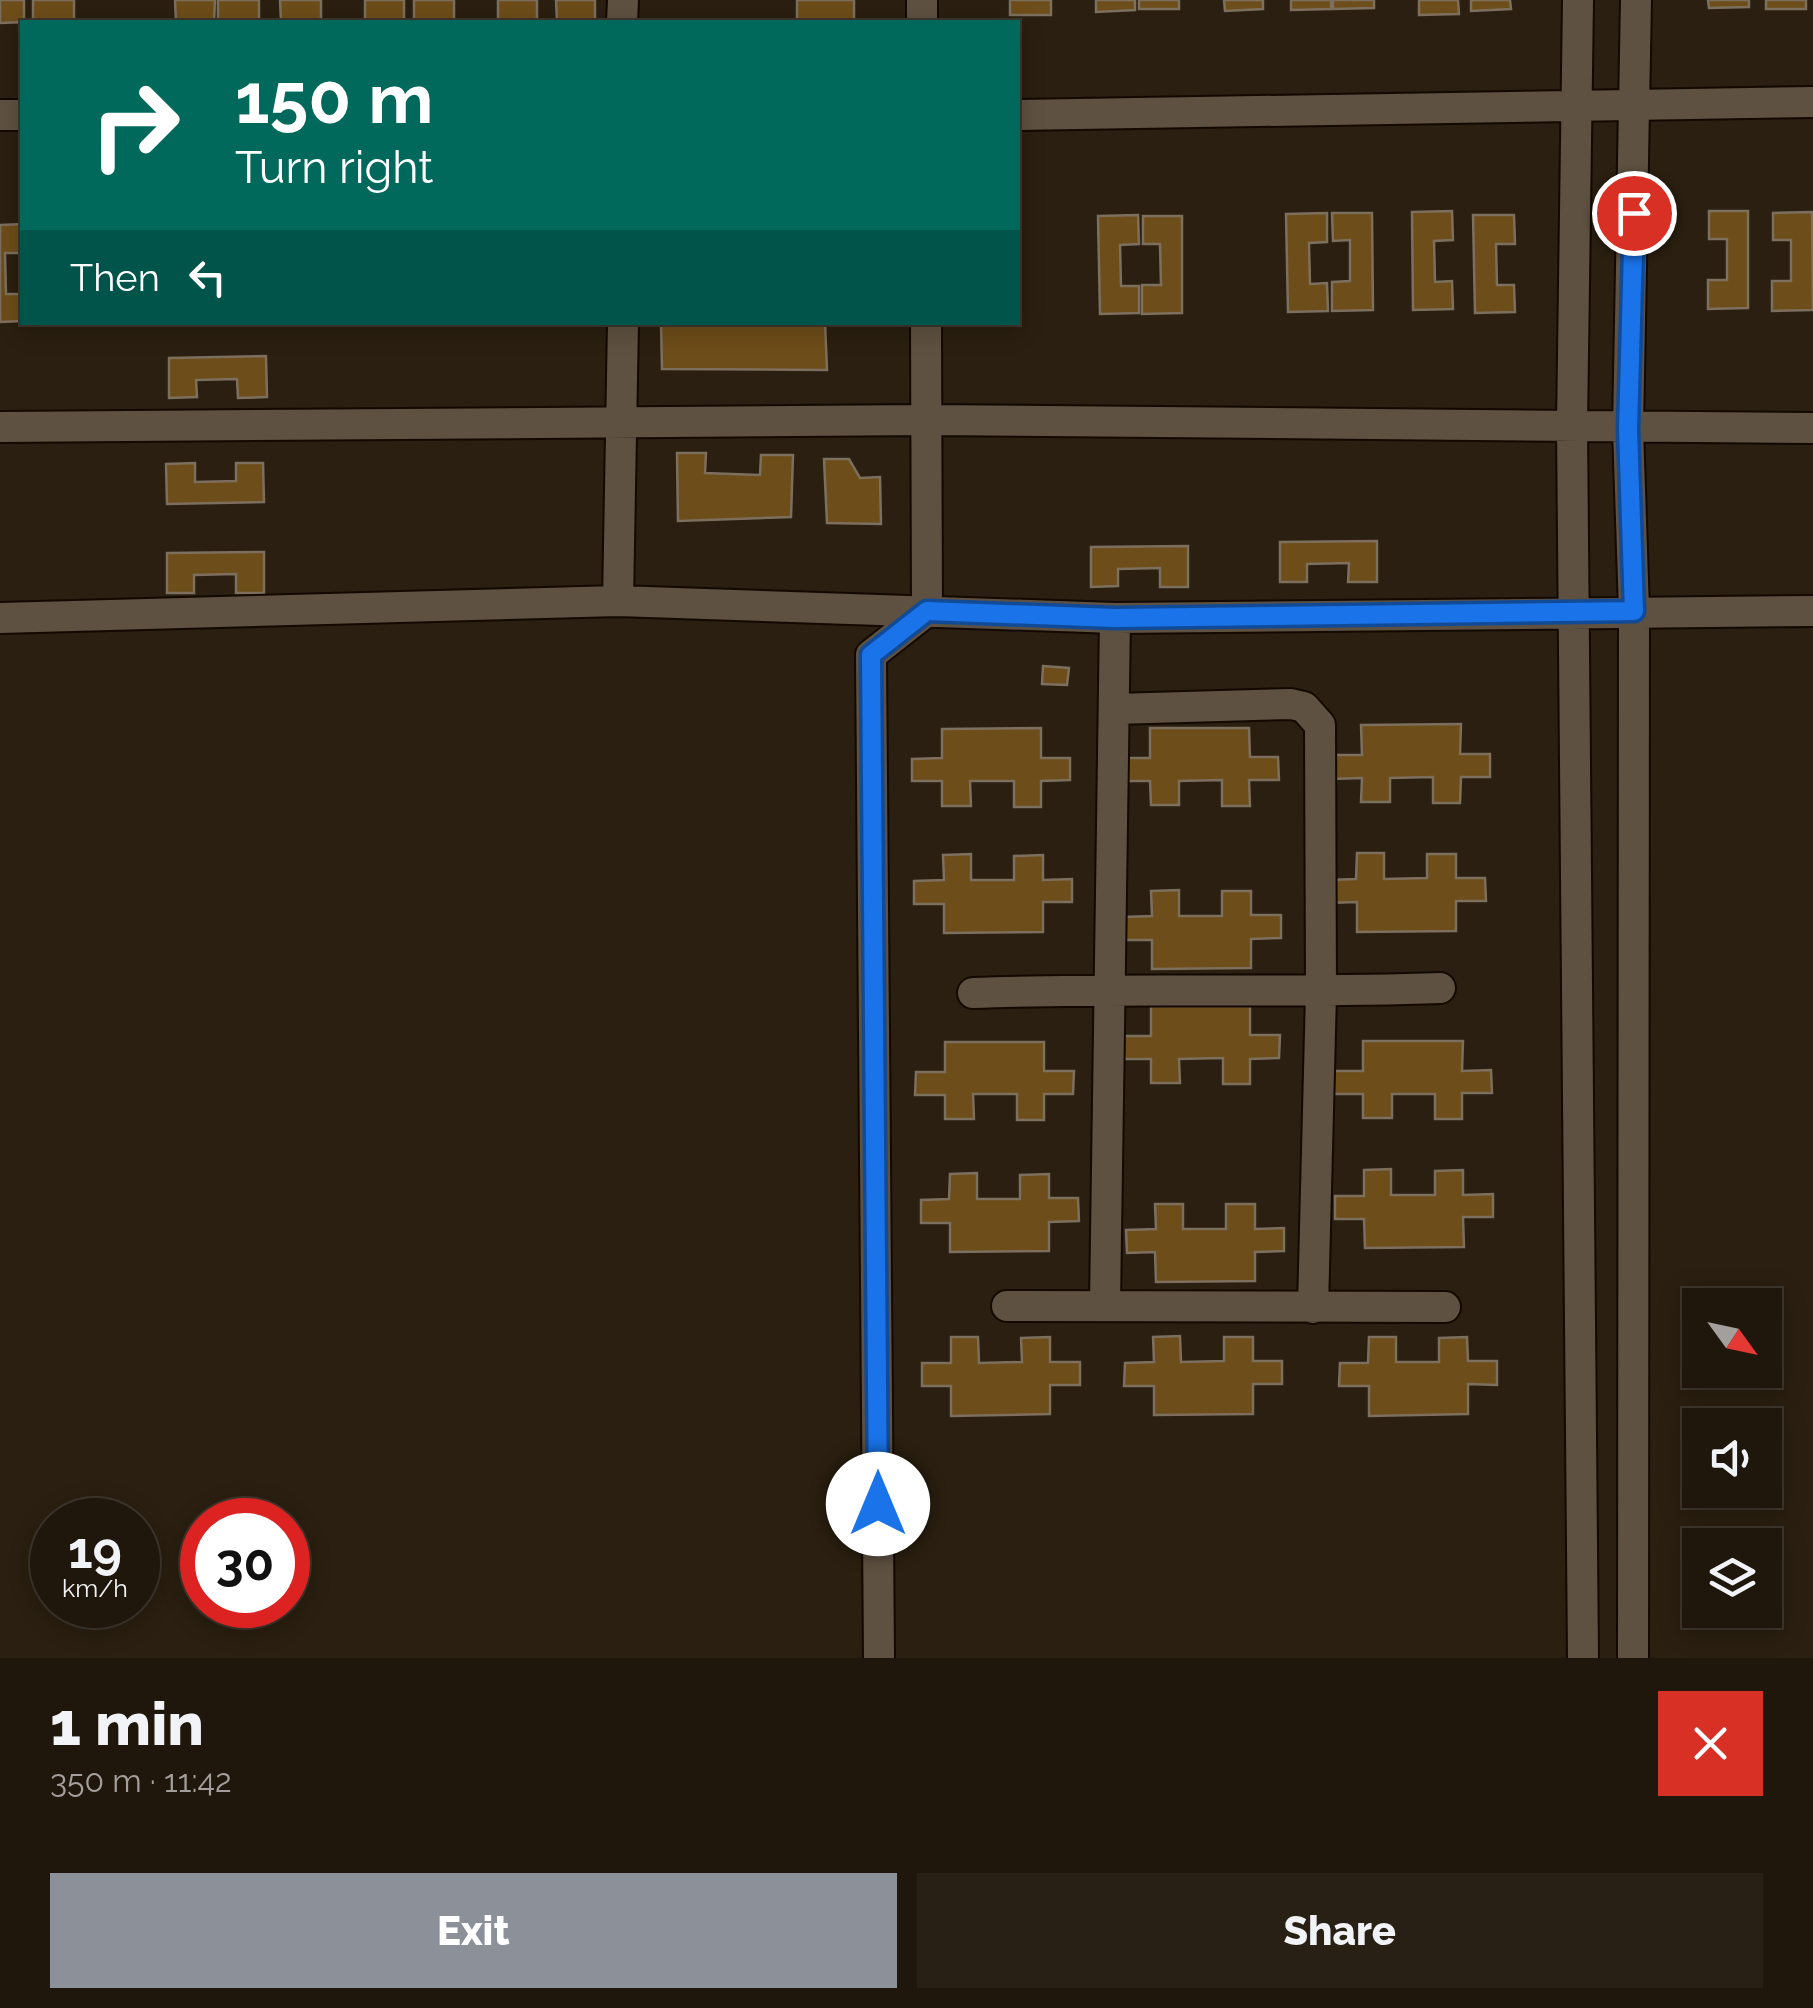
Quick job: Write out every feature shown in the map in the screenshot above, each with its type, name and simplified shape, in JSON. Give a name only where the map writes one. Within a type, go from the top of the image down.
[{"type":"street","points":[[1578,0],[1572,426],[1583,1658]]},
{"type":"street","points":[[1633,1658],[1634,611],[1628,429],[1636,0]]},
{"type":"street","points":[[1020,115],[1813,102]]},
{"type":"street","points":[[618,600],[624,425],[622,325]]},
{"type":"street","points":[[926,325],[927,611]]},
{"type":"street","points":[[0,427],[928,420],[1813,428]]},
{"type":"street","points":[[0,618],[618,600],[1115,618],[1813,612]]},
{"type":"street","points":[[879,1658],[871,655],[927,611]]},
{"type":"street","points":[[1105,1305],[1115,618]]},
{"type":"street","points":[[1115,709],[1292,704],[1313,714],[1320,725],[1321,993],[1314,1308]]},
{"type":"street","points":[[973,993],[1107,988],[1321,993],[1440,988]]},
{"type":"street","points":[[1007,1306],[1445,1307]]},
{"type":"building","points":[[0,0],[24,0],[24,20],[0,23]]},
{"type":"building","points":[[33,0],[74,0],[74,20],[33,20]]},
{"type":"building","points":[[175,0],[215,0],[214,20],[176,20]]},
{"type":"building","points":[[218,0],[259,0],[259,20],[218,20]]},
{"type":"building","points":[[280,0],[321,0],[321,20],[281,20]]},
{"type":"building","points":[[365,0],[404,0],[404,20],[365,20]]},
{"type":"building","points":[[414,0],[454,0],[454,20],[414,20]]},
{"type":"building","points":[[498,0],[537,0],[537,20],[498,20]]},
{"type":"building","points":[[556,0],[595,0],[595,20],[557,20]]},
{"type":"building","points":[[797,0],[854,0],[854,20],[797,20]]},
{"type":"building","points":[[1010,0],[1051,0],[1051,15],[1010,15]]},
{"type":"building","points":[[1096,0],[1135,0],[1135,10],[1096,12]]},
{"type":"building","points":[[1139,0],[1179,0],[1179,9],[1139,9]]},
{"type":"building","points":[[1224,0],[1263,0],[1263,9],[1225,11]]},
{"type":"building","points":[[1291,0],[1331,0],[1331,9],[1291,10]]},
{"type":"building","points":[[1333,0],[1374,0],[1374,8],[1333,9]]},
{"type":"building","points":[[1419,0],[1458,0],[1459,14],[1419,15]]},
{"type":"building","points":[[1471,0],[1510,0],[1511,9],[1471,11]]},
{"type":"building","points":[[1708,0],[1749,0],[1749,7],[1709,8]]},
{"type":"building","points":[[1766,0],[1806,0],[1806,9],[1766,9]]},
{"type":"building","points":[[1452,211],[1453,240],[1434,241],[1435,282],[1452,281],[1453,309],[1413,310],[1412,212]]},
{"type":"building","points":[[1709,211],[1748,211],[1748,308],[1708,309],[1708,280],[1727,280],[1727,239],[1709,239]]},
{"type":"building","points":[[1812,212],[1813,310],[1772,311],[1772,281],[1791,281],[1791,240],[1773,240],[1773,213]]},
{"type":"building","points":[[1327,213],[1327,242],[1309,243],[1310,284],[1327,283],[1328,311],[1288,312],[1286,214]]},
{"type":"building","points":[[1332,213],[1372,213],[1373,310],[1332,311],[1332,282],[1350,281],[1350,240],[1333,241]]},
{"type":"building","points":[[1138,215],[1139,244],[1120,245],[1121,286],[1139,286],[1139,313],[1100,314],[1098,216]]},
{"type":"building","points":[[1473,215],[1514,215],[1515,244],[1496,244],[1497,285],[1514,285],[1515,312],[1475,313]]},
{"type":"building","points":[[1143,216],[1182,216],[1182,313],[1142,314],[1142,285],[1161,285],[1160,244],[1143,244]]},
{"type":"building","points":[[20,224],[20,253],[5,253],[6,294],[20,294],[20,321],[0,322],[0,225]]},
{"type":"building","points":[[661,325],[825,325],[827,370],[662,369]]},
{"type":"building","points":[[266,356],[267,397],[238,398],[237,379],[196,380],[197,397],[169,398],[169,358]]},
{"type":"building","points":[[677,453],[706,453],[705,473],[760,475],[761,455],[793,455],[791,517],[678,521]]},
{"type":"building","points":[[824,459],[849,459],[860,478],[880,477],[881,524],[827,523]]},
{"type":"building","points":[[195,463],[195,482],[236,481],[236,463],[263,463],[264,502],[167,504],[166,464]]},
{"type":"building","points":[[1377,541],[1377,582],[1348,582],[1349,563],[1307,564],[1307,582],[1280,582],[1280,542]]},
{"type":"building","points":[[1188,546],[1188,587],[1160,587],[1160,568],[1118,569],[1118,586],[1091,587],[1091,547]]},
{"type":"building","points":[[264,552],[264,593],[236,593],[236,574],[194,575],[194,593],[167,593],[167,553]]},
{"type":"building","points":[[1043,666],[1069,668],[1067,685],[1042,684]]},
{"type":"building","points":[[1461,724],[1460,754],[1490,754],[1490,777],[1461,777],[1460,803],[1433,803],[1433,777],[1390,778],[1390,802],[1361,802],[1362,778],[1332,779],[1332,755],[1362,755],[1361,725]]},
{"type":"building","points":[[1041,728],[1041,758],[1070,758],[1070,780],[1041,781],[1041,807],[1014,807],[1014,781],[970,781],[971,806],[942,806],[942,781],[912,781],[912,759],[942,758],[942,729]]},
{"type":"building","points":[[1150,728],[1249,728],[1250,757],[1278,757],[1279,780],[1249,780],[1250,806],[1222,806],[1222,780],[1179,781],[1179,805],[1151,805],[1150,781],[1121,781],[1121,758],[1150,758]]},
{"type":"building","points":[[1357,853],[1384,853],[1384,879],[1427,878],[1427,854],[1456,854],[1456,878],[1485,878],[1486,901],[1456,901],[1456,931],[1357,932],[1357,902],[1328,903],[1327,880],[1356,879]]},
{"type":"building","points":[[971,854],[971,880],[1014,880],[1014,856],[1043,855],[1043,880],[1072,879],[1072,902],[1043,902],[1043,932],[944,933],[944,904],[914,904],[914,881],[944,880],[943,855]]},
{"type":"building","points":[[1179,890],[1179,916],[1222,916],[1222,891],[1251,891],[1251,915],[1281,915],[1281,938],[1251,939],[1251,968],[1152,969],[1152,940],[1123,940],[1123,917],[1152,916],[1151,891]]},
{"type":"building","points":[[1151,1006],[1250,1006],[1250,1035],[1280,1035],[1279,1058],[1250,1059],[1250,1084],[1223,1084],[1223,1058],[1179,1059],[1180,1083],[1151,1083],[1151,1059],[1122,1059],[1122,1036],[1151,1036]]},
{"type":"building","points":[[1363,1041],[1463,1041],[1462,1071],[1491,1070],[1492,1093],[1462,1093],[1462,1119],[1435,1119],[1435,1094],[1392,1094],[1392,1118],[1363,1118],[1363,1094],[1334,1094],[1333,1071],[1363,1071]]},
{"type":"building","points":[[945,1042],[1044,1042],[1044,1071],[1074,1071],[1073,1094],[1044,1094],[1044,1120],[1017,1120],[1017,1094],[973,1094],[974,1119],[945,1119],[945,1095],[915,1095],[916,1072],[945,1072]]},
{"type":"building","points":[[1391,1169],[1391,1195],[1435,1195],[1435,1171],[1463,1170],[1463,1195],[1493,1194],[1493,1217],[1463,1217],[1464,1247],[1365,1248],[1364,1219],[1335,1219],[1335,1196],[1364,1196],[1364,1170]]},
{"type":"building","points":[[977,1173],[977,1199],[1020,1199],[1020,1175],[1049,1174],[1049,1198],[1078,1198],[1079,1221],[1049,1222],[1049,1251],[950,1252],[950,1223],[921,1223],[921,1200],[949,1199],[950,1174]]},
{"type":"building","points":[[1155,1204],[1183,1204],[1183,1229],[1226,1229],[1226,1204],[1255,1204],[1255,1229],[1284,1228],[1284,1251],[1255,1252],[1255,1281],[1156,1282],[1155,1252],[1127,1253],[1126,1230],[1156,1229]]},
{"type":"building","points":[[1180,1336],[1181,1362],[1224,1361],[1224,1337],[1253,1337],[1253,1361],[1282,1361],[1282,1384],[1253,1384],[1253,1414],[1154,1415],[1154,1386],[1124,1386],[1125,1363],[1154,1362],[1153,1337]]},
{"type":"building","points":[[951,1337],[978,1337],[979,1363],[1022,1362],[1021,1338],[1050,1337],[1050,1362],[1080,1362],[1080,1385],[1050,1385],[1050,1414],[951,1416],[951,1386],[922,1386],[922,1363],[951,1363]]},
{"type":"building","points":[[1369,1337],[1396,1337],[1396,1362],[1439,1362],[1439,1338],[1467,1337],[1468,1361],[1497,1361],[1497,1385],[1468,1384],[1468,1414],[1369,1416],[1369,1386],[1339,1386],[1340,1363],[1368,1363]]},
{"type":"route","points":[[878,1504],[871,655],[927,611],[1115,618],[1634,611],[1628,429],[1634,213]]}]
